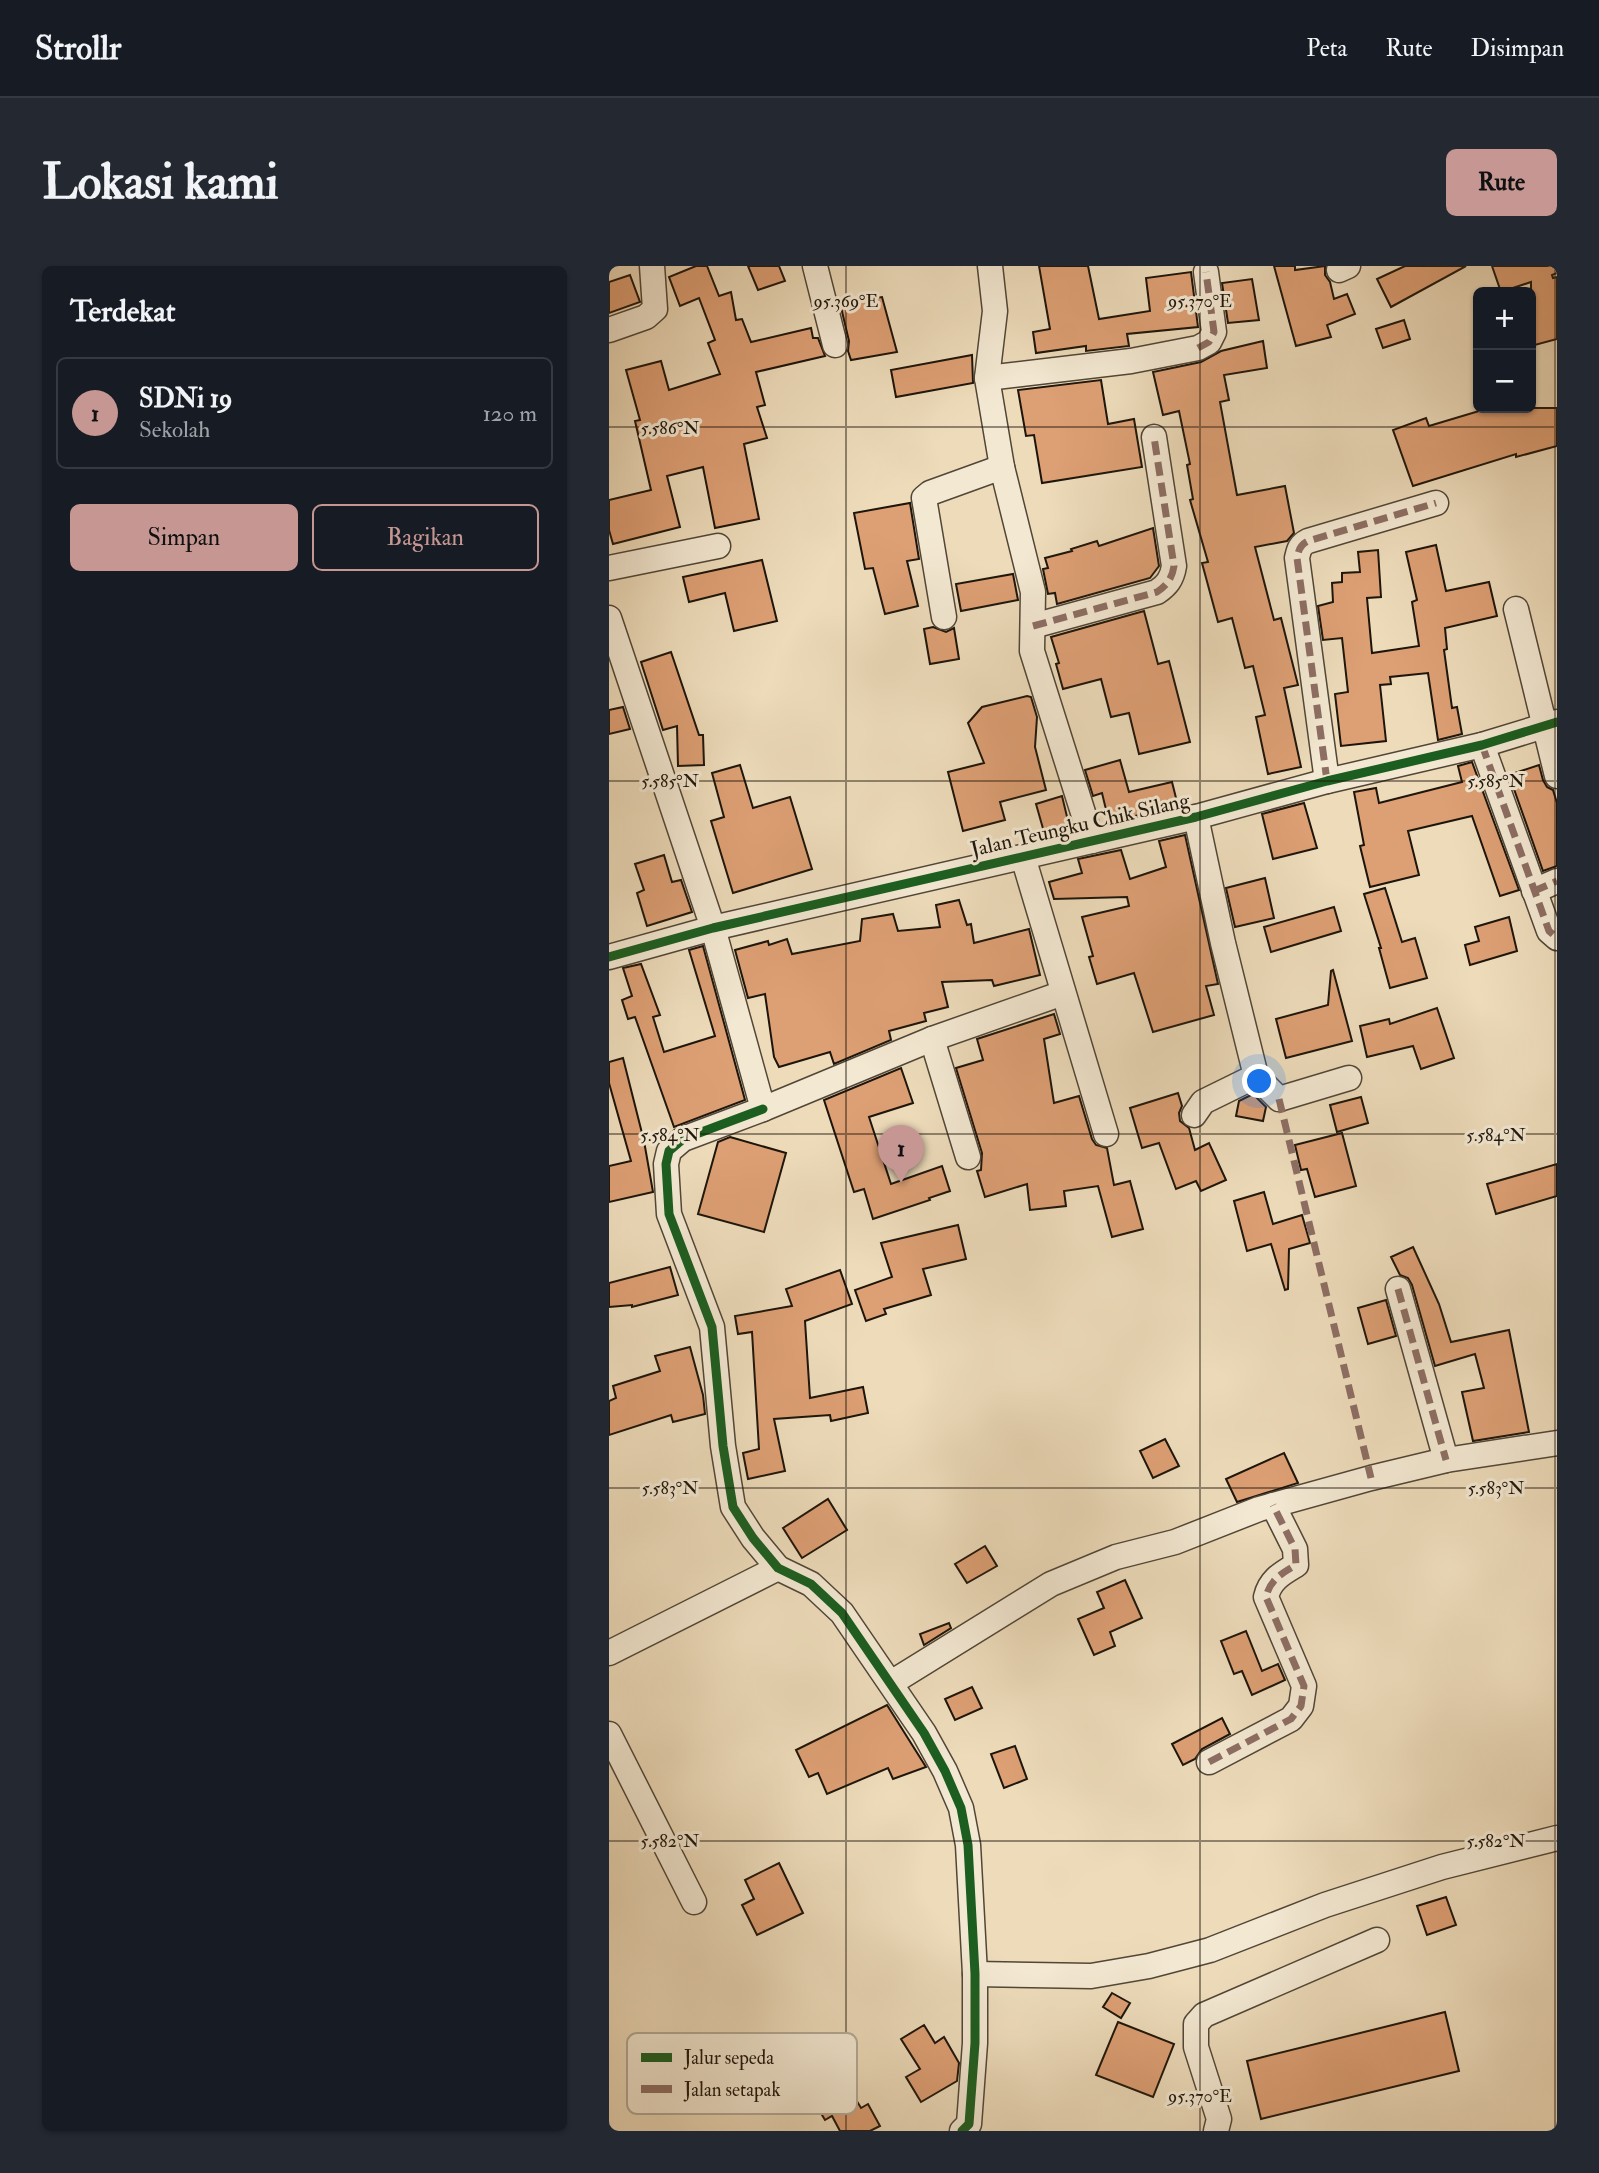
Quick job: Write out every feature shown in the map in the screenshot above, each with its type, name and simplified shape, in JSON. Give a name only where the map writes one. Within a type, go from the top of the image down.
[{"type":"street","points":[[609,330],[646,317],[655,309],[652,266]]},
{"type":"street","points":[[815,266],[835,345]]},
{"type":"street","points":[[990,266],[995,312],[987,378],[1002,467],[1033,592],[1032,651],[1092,841]]},
{"type":"street","points":[[987,378],[1131,361],[1198,348],[1209,342],[1214,332],[1206,271]]},
{"type":"street","points":[[1033,626],[1157,592],[1166,586],[1173,575],[1174,566],[1154,437]]},
{"type":"street","points":[[944,617],[924,498],[930,493],[1002,467]]},
{"type":"street","points":[[1327,781],[1297,558],[1299,549],[1308,541],[1436,503]]},
{"type":"street","points":[[609,568],[718,546]]},
{"type":"street","points":[[1516,610],[1550,724],[1557,776]]},
{"type":"street","points":[[609,618],[713,928],[764,1109]]},
{"type":"street","name":"Jalan Teungku Chik Silang","points":[[609,957],[713,928],[1196,817],[1327,781],[1482,745],[1550,724]]},
{"type":"street","points":[[1482,745],[1549,931],[1557,938]]},
{"type":"street","points":[[1196,817],[1223,943],[1257,1076],[1279,1099],[1349,1078]]},
{"type":"street","points":[[1023,857],[1106,1134]]},
{"type":"street","points":[[1534,891],[1557,881]]},
{"type":"street","points":[[962,2131],[969,2124],[975,2043],[975,1973],[968,1844],[961,1808],[946,1771],[891,1683],[842,1613],[811,1584],[778,1569],[733,1507],[723,1446],[712,1327],[669,1214],[666,1164],[669,1151],[683,1139],[764,1109],[932,1039],[1063,993]]},
{"type":"street","points":[[932,1039],[968,1157]]},
{"type":"street","points":[[1194,1115],[1203,1101],[1257,1076]]},
{"type":"street","points":[[1398,1289],[1446,1460]]},
{"type":"street","points":[[891,1683],[1051,1584],[1116,1557],[1175,1542],[1273,1505],[1446,1460],[1557,1443]]},
{"type":"street","points":[[1209,1762],[1291,1719],[1301,1706],[1304,1686],[1266,1597],[1269,1586],[1277,1576],[1296,1564],[1295,1549],[1273,1505]]},
{"type":"street","points":[[609,1653],[778,1569]]},
{"type":"street","points":[[609,1734],[694,1902]]},
{"type":"street","points":[[975,1973],[1091,1976],[1149,1966],[1210,1950],[1325,1905],[1442,1867],[1557,1838]]},
{"type":"street","points":[[1216,2131],[1219,2119],[1196,2047],[1196,2024],[1204,2015],[1377,1940]]},
{"type":"building","points":[[696,266],[707,266],[719,296],[731,292],[736,320],[742,319],[751,342],[811,328],[813,338],[818,338],[825,356],[756,372],[765,405],[757,407],[767,438],[744,444],[759,519],[715,528],[703,467],[667,476],[680,527],[613,544],[609,530],[609,500],[651,490],[635,421],[640,420],[626,370],[661,361],[669,390],[720,374],[708,343],[715,340],[699,298],[680,306],[669,277]]},
{"type":"building","points":[[748,266],[779,266],[785,281],[758,290]]},
{"type":"building","points":[[1039,266],[1088,266],[1099,319],[1150,311],[1146,278],[1191,272],[1198,327],[1127,334],[1129,346],[1086,351],[1086,346],[1036,353],[1033,332],[1050,329]]},
{"type":"building","points":[[1274,266],[1295,266],[1295,270],[1325,266],[1325,275],[1330,282],[1334,299],[1347,294],[1355,314],[1327,325],[1331,337],[1296,346]]},
{"type":"building","points":[[1405,266],[1466,266],[1391,307],[1377,279]]},
{"type":"building","points":[[1492,266],[1557,266],[1557,273],[1552,275],[1553,278],[1557,277],[1557,339],[1536,345],[1536,287],[1531,287],[1531,282],[1516,287],[1499,287]]},
{"type":"building","points":[[630,275],[640,302],[609,313],[609,282]]},
{"type":"building","points":[[1252,279],[1259,320],[1228,323],[1222,283]]},
{"type":"building","points":[[882,297],[897,352],[851,360],[840,303]]},
{"type":"building","points":[[1404,320],[1410,339],[1383,348],[1376,329]]},
{"type":"building","points":[[1263,341],[1267,368],[1224,375],[1229,400],[1220,402],[1237,495],[1285,486],[1294,533],[1287,541],[1255,547],[1274,620],[1281,618],[1298,685],[1284,688],[1301,767],[1268,774],[1256,717],[1265,715],[1253,666],[1245,668],[1232,618],[1218,622],[1202,563],[1208,562],[1190,500],[1193,499],[1187,465],[1190,464],[1179,411],[1163,415],[1153,372],[1201,362],[1221,351]]},
{"type":"building","points":[[972,355],[973,383],[896,397],[891,370]]},
{"type":"building","points":[[1101,380],[1108,424],[1134,419],[1142,467],[1042,483],[1034,435],[1026,436],[1018,390]]},
{"type":"building","points":[[1536,408],[1557,408],[1557,446],[1516,457],[1516,454],[1413,486],[1393,430],[1426,418],[1429,426],[1473,413],[1536,413]]},
{"type":"building","points":[[910,503],[919,559],[907,561],[918,606],[885,614],[873,568],[865,569],[854,513]]},
{"type":"building","points":[[1153,528],[1159,566],[1150,578],[1057,604],[1055,593],[1048,594],[1043,569],[1048,568],[1045,558],[1097,541],[1099,546]]},
{"type":"building","points":[[1436,545],[1446,591],[1489,582],[1497,616],[1445,628],[1447,649],[1444,650],[1452,708],[1457,707],[1462,734],[1438,740],[1428,673],[1390,677],[1391,684],[1380,685],[1386,741],[1341,746],[1335,694],[1348,692],[1342,638],[1323,640],[1318,606],[1333,602],[1332,583],[1342,582],[1342,573],[1360,572],[1358,552],[1378,550],[1381,597],[1367,598],[1372,653],[1419,646],[1412,602],[1417,600],[1406,552]]},
{"type":"building","points":[[762,560],[777,621],[734,631],[725,593],[689,602],[683,577]]},
{"type":"building","points":[[1013,574],[1018,600],[961,611],[956,584]]},
{"type":"building","points":[[1144,611],[1158,664],[1169,661],[1190,742],[1139,754],[1129,713],[1111,717],[1101,679],[1063,689],[1051,637]]},
{"type":"building","points":[[933,627],[946,632],[954,628],[959,659],[930,664],[924,629]]},
{"type":"building","points":[[671,652],[699,735],[703,735],[704,765],[678,766],[677,726],[663,730],[641,662]]},
{"type":"building","points":[[1031,697],[1037,717],[1035,747],[1046,790],[1000,802],[1005,820],[963,831],[948,772],[984,763],[968,723],[982,707]]},
{"type":"building","points":[[623,707],[630,729],[609,734],[609,710]]},
{"type":"building","points":[[1120,760],[1129,792],[1172,782],[1178,806],[1109,822],[1102,793],[1093,796],[1085,770]]},
{"type":"building","points":[[1472,762],[1519,890],[1500,896],[1472,816],[1408,831],[1419,875],[1370,887],[1360,846],[1364,845],[1354,792],[1376,788],[1379,803],[1462,782],[1458,766]]},
{"type":"building","points":[[740,765],[753,808],[790,797],[812,869],[733,893],[711,821],[724,817],[712,773]]},
{"type":"building","points":[[1539,765],[1543,780],[1547,787],[1553,790],[1557,803],[1557,866],[1543,871],[1509,775]]},
{"type":"building","points":[[1062,796],[1069,825],[1044,832],[1036,804]]},
{"type":"building","points":[[1304,803],[1317,848],[1273,859],[1262,814]]},
{"type":"building","points":[[1185,835],[1218,984],[1206,986],[1214,1015],[1153,1032],[1134,973],[1097,984],[1089,957],[1093,956],[1082,917],[1129,906],[1127,897],[1054,899],[1049,882],[1082,873],[1078,859],[1121,850],[1130,879],[1166,867],[1159,841]]},
{"type":"building","points":[[664,855],[672,882],[681,880],[692,912],[647,926],[637,893],[644,890],[635,864]]},
{"type":"building","points":[[1265,878],[1274,918],[1235,927],[1226,888]]},
{"type":"building","points":[[1385,888],[1402,942],[1415,938],[1427,978],[1390,988],[1364,894]]},
{"type":"building","points":[[959,900],[967,925],[971,924],[974,943],[1029,929],[1040,975],[994,986],[992,980],[942,982],[948,1007],[924,1013],[926,1021],[889,1031],[891,1040],[834,1064],[830,1052],[779,1067],[774,1057],[765,994],[748,998],[735,950],[768,941],[769,945],[787,939],[792,954],[860,941],[862,919],[893,914],[898,931],[940,927],[936,905]]},
{"type":"building","points":[[1334,907],[1341,931],[1271,952],[1264,927]]},
{"type":"building","points":[[1509,917],[1517,951],[1470,965],[1465,945],[1479,941],[1475,927]]},
{"type":"building","points":[[703,946],[745,1100],[674,1127],[635,1017],[628,1019],[622,1000],[632,996],[623,968],[641,964],[660,1015],[653,1017],[664,1052],[715,1036],[689,950]]},
{"type":"building","points":[[1333,970],[1352,1041],[1286,1058],[1276,1019],[1328,1005]]},
{"type":"building","points":[[1437,1008],[1454,1058],[1421,1069],[1413,1046],[1367,1057],[1360,1026],[1389,1019],[1390,1024]]},
{"type":"building","points":[[1054,1014],[1060,1034],[1044,1039],[1054,1103],[1079,1096],[1092,1139],[1096,1145],[1107,1148],[1114,1185],[1130,1181],[1143,1229],[1112,1237],[1098,1186],[1064,1191],[1066,1206],[1030,1210],[1027,1184],[985,1197],[977,1171],[981,1170],[982,1153],[956,1068],[983,1060],[977,1039]]},
{"type":"building","points":[[623,1058],[644,1141],[653,1192],[609,1202],[609,1166],[631,1161],[609,1083],[609,1062]]},
{"type":"building","points":[[901,1068],[913,1103],[869,1117],[891,1184],[942,1166],[950,1191],[873,1219],[864,1189],[854,1192],[824,1100]]},
{"type":"building","points":[[1178,1093],[1182,1106],[1180,1121],[1189,1128],[1195,1150],[1209,1143],[1226,1180],[1201,1191],[1196,1181],[1176,1189],[1159,1143],[1142,1148],[1130,1108]]},
{"type":"building","points":[[1253,1094],[1266,1107],[1263,1121],[1236,1116],[1239,1101]]},
{"type":"building","points":[[1361,1097],[1368,1123],[1337,1132],[1330,1105]]},
{"type":"building","points":[[1342,1133],[1356,1186],[1315,1197],[1307,1169],[1301,1170],[1295,1145]]},
{"type":"building","points":[[730,1137],[786,1153],[764,1232],[698,1214],[718,1142]]},
{"type":"building","points":[[1557,1164],[1557,1196],[1496,1214],[1487,1184]]},
{"type":"building","points":[[1264,1192],[1273,1224],[1302,1215],[1310,1243],[1289,1249],[1288,1289],[1285,1290],[1271,1244],[1247,1251],[1234,1201]]},
{"type":"building","points":[[958,1225],[966,1259],[923,1269],[931,1295],[884,1309],[886,1314],[866,1321],[855,1290],[892,1277],[881,1243]]},
{"type":"building","points":[[1413,1247],[1439,1304],[1451,1342],[1509,1330],[1529,1432],[1473,1441],[1462,1392],[1484,1388],[1475,1354],[1435,1366],[1412,1285],[1408,1278],[1400,1275],[1391,1257]]},
{"type":"building","points":[[670,1267],[678,1295],[632,1307],[609,1307],[609,1283]]},
{"type":"building","points":[[840,1270],[852,1304],[805,1321],[810,1398],[863,1387],[868,1413],[831,1421],[830,1415],[774,1419],[785,1471],[748,1479],[743,1453],[759,1449],[752,1332],[738,1334],[735,1316],[792,1306],[786,1289]]},
{"type":"building","points":[[1386,1300],[1396,1336],[1368,1344],[1358,1308]]},
{"type":"building","points":[[690,1347],[703,1395],[705,1414],[673,1422],[671,1415],[609,1435],[609,1401],[616,1398],[613,1386],[660,1371],[655,1356]]},
{"type":"building","points":[[1165,1439],[1179,1466],[1153,1478],[1140,1451]]},
{"type":"building","points":[[1284,1453],[1298,1483],[1237,1502],[1226,1479]]},
{"type":"building","points":[[828,1499],[847,1530],[802,1558],[783,1528]]},
{"type":"building","points":[[985,1546],[997,1566],[967,1583],[955,1564]]},
{"type":"building","points":[[1125,1580],[1142,1618],[1110,1632],[1115,1646],[1094,1655],[1078,1619],[1104,1608],[1097,1592]]},
{"type":"building","points":[[949,1623],[951,1628],[924,1645],[920,1634]]},
{"type":"building","points":[[1246,1631],[1262,1671],[1278,1664],[1285,1680],[1252,1695],[1242,1671],[1234,1674],[1221,1641]]},
{"type":"building","points":[[972,1687],[982,1708],[955,1720],[945,1699]]},
{"type":"building","points":[[887,1705],[926,1767],[893,1779],[888,1768],[827,1794],[818,1773],[809,1777],[796,1750]]},
{"type":"building","points":[[1222,1718],[1230,1734],[1202,1749],[1195,1759],[1183,1765],[1172,1744]]},
{"type":"building","points":[[1015,1746],[1027,1779],[1004,1788],[991,1754]]},
{"type":"building","points":[[779,1863],[803,1913],[757,1935],[742,1905],[754,1899],[745,1880]]},
{"type":"building","points":[[1446,1897],[1456,1925],[1427,1935],[1417,1906]]},
{"type":"building","points":[[1112,1993],[1130,2003],[1121,2018],[1103,2007]]},
{"type":"building","points":[[1445,2012],[1459,2071],[1261,2119],[1247,2061]]},
{"type":"building","points":[[1118,2022],[1174,2044],[1153,2097],[1096,2075]]},
{"type":"building","points":[[924,2025],[935,2043],[944,2037],[959,2063],[957,2081],[921,2102],[906,2077],[920,2069],[901,2039]]},
{"type":"building","points":[[857,2101],[861,2108],[868,2104],[880,2126],[870,2131],[840,2131],[832,2116],[825,2120],[821,2114],[857,2114]]},
{"type":"marked path","points":[[1198,348],[1209,342],[1214,332],[1206,272]]},
{"type":"marked path","points":[[1033,626],[1157,592],[1172,575],[1174,566],[1154,437]]},
{"type":"marked path","points":[[1327,781],[1297,558],[1299,550],[1308,541],[1436,503]]},
{"type":"marked path","points":[[1482,745],[1549,931],[1557,938]]},
{"type":"marked path","points":[[1534,891],[1557,881]]},
{"type":"marked path","points":[[1279,1099],[1371,1478]]},
{"type":"marked path","points":[[1398,1289],[1446,1460]]},
{"type":"marked path","points":[[1209,1762],[1291,1719],[1301,1706],[1304,1686],[1266,1597],[1273,1582],[1296,1565],[1295,1549],[1273,1505]]},
{"type":"cycle path","points":[[609,957],[713,928],[1196,817],[1327,781],[1482,745],[1557,722]]},
{"type":"cycle path","points":[[763,1109],[683,1139],[669,1151],[666,1164],[669,1214],[712,1327],[723,1446],[733,1507],[753,1538],[778,1568],[811,1584],[842,1613],[924,1733],[961,1808],[968,1845],[975,1974],[975,2043],[969,2124],[962,2131]]},
{"type":"place","name":"SDNi 19","points":[[901,1183]]}]
